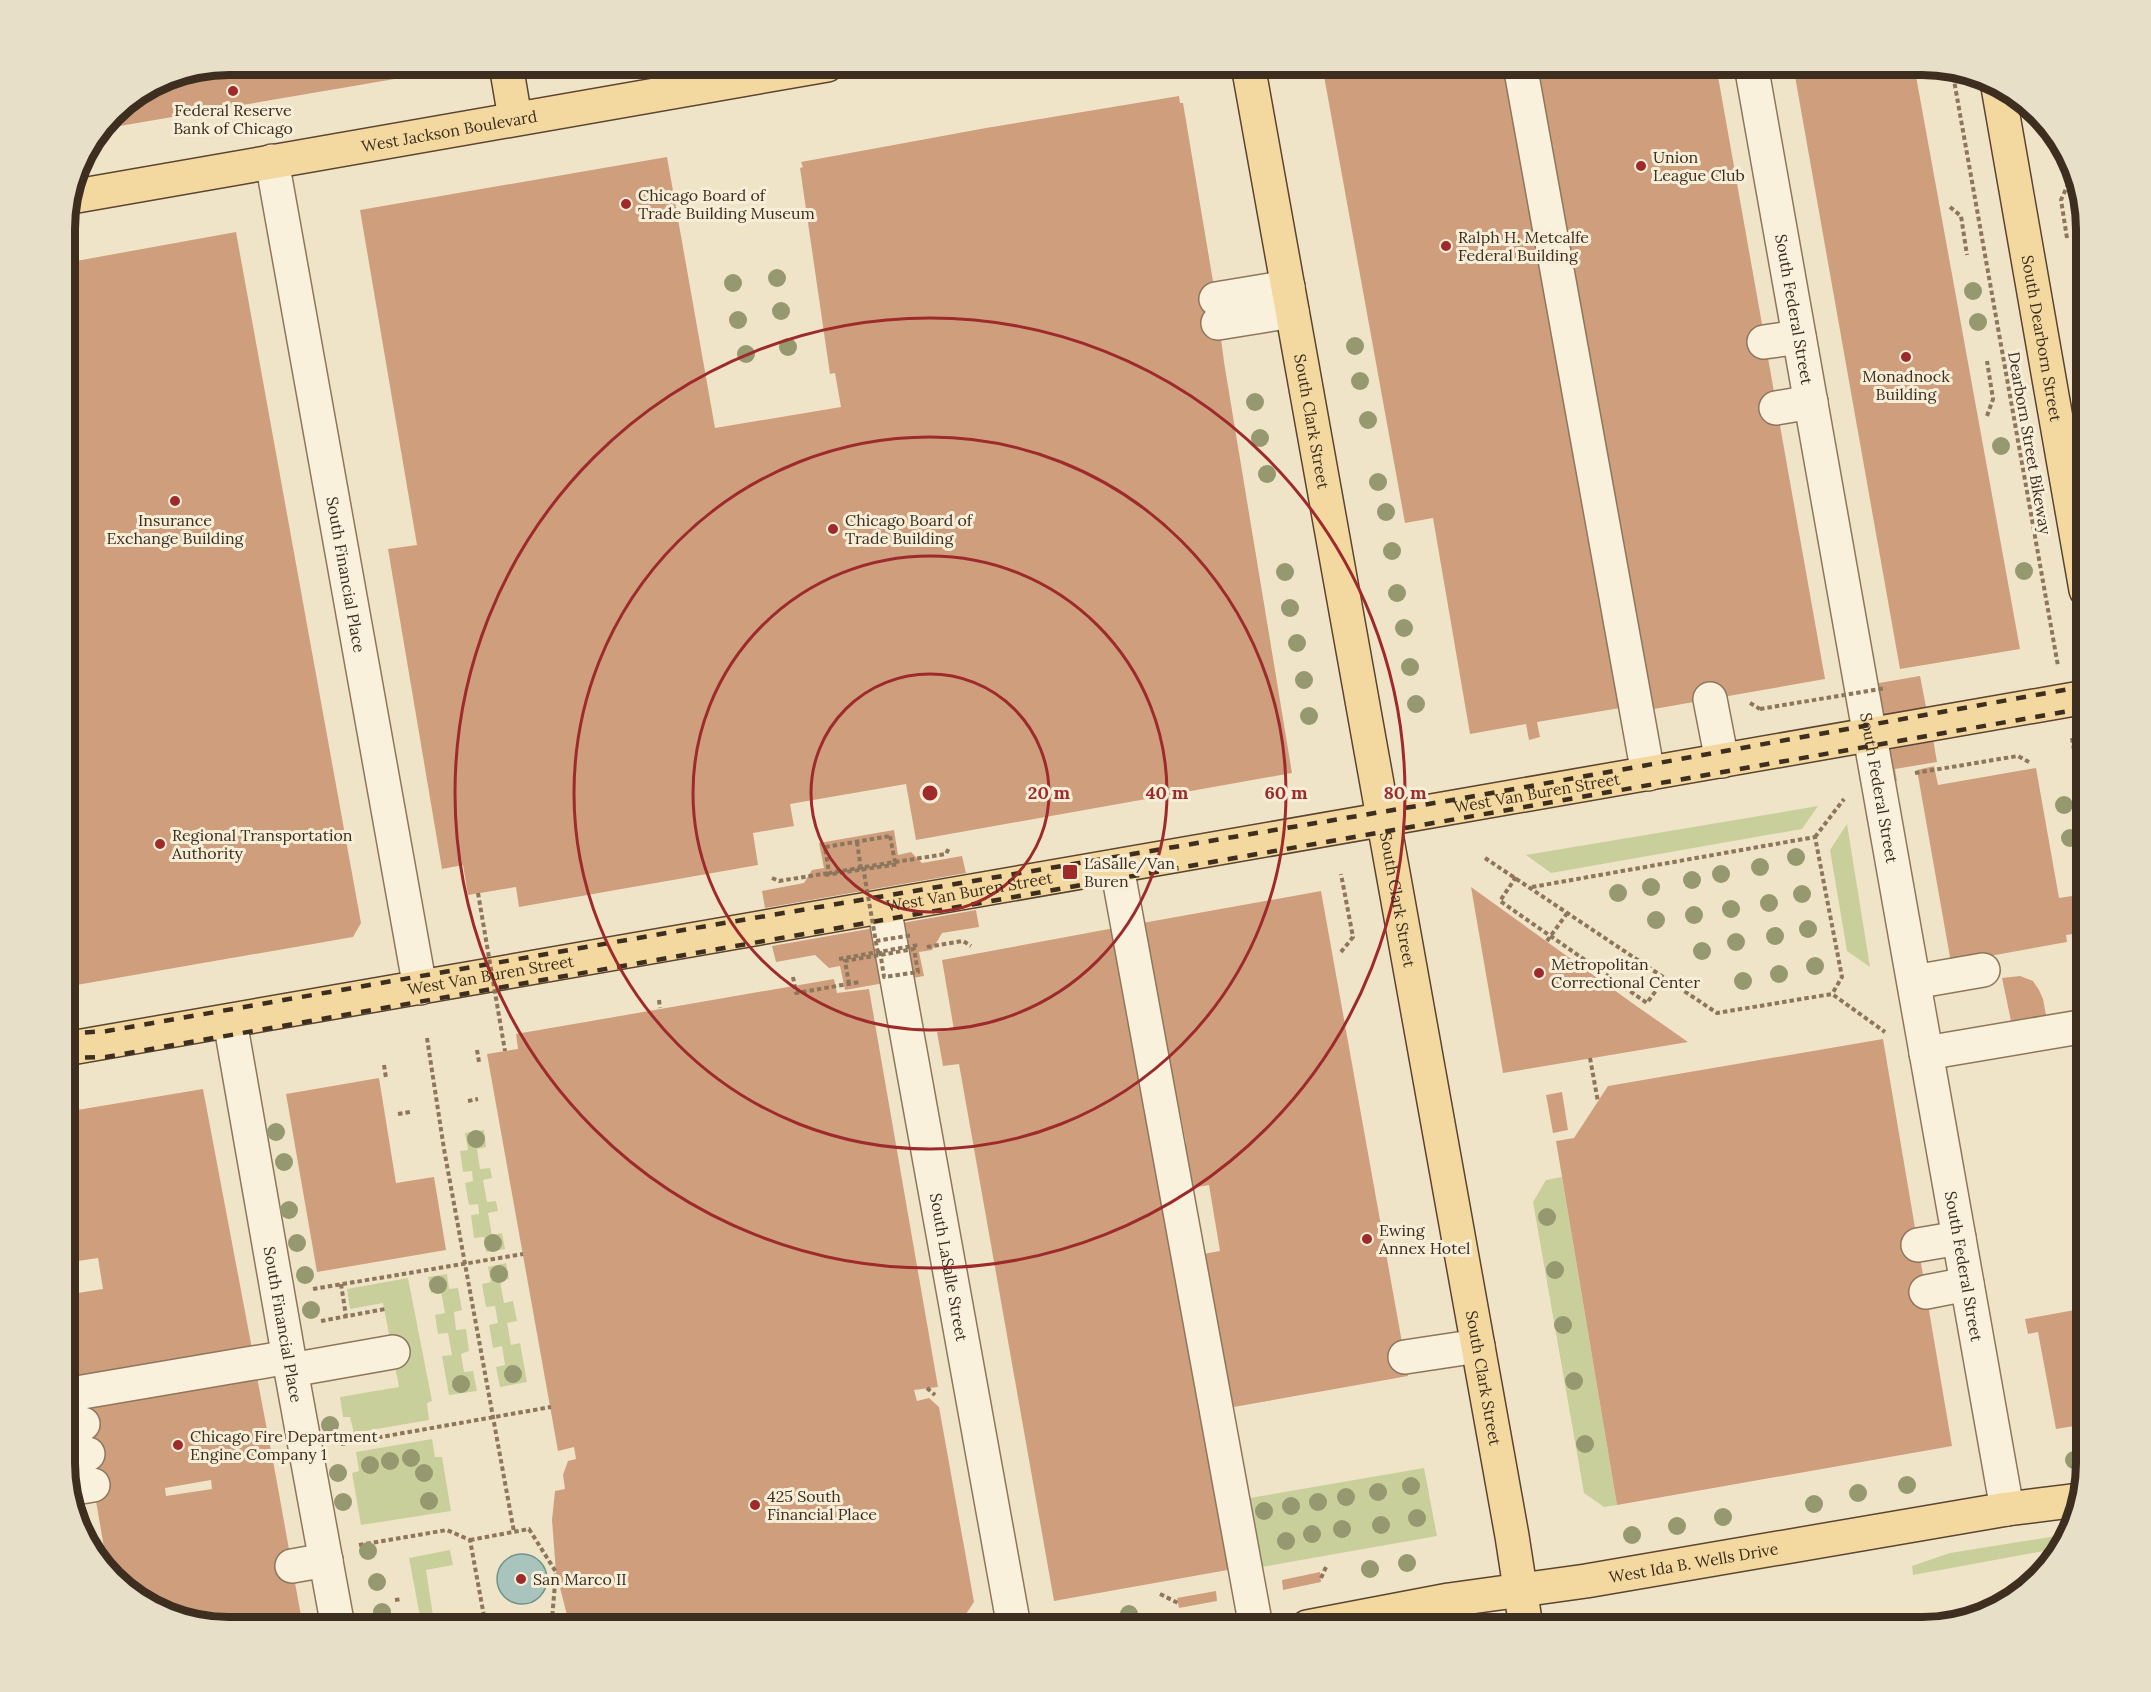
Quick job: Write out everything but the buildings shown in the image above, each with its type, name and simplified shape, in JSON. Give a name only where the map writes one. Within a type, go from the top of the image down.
[{"type":"main road","points":[[508,75],[515,118]]},
{"type":"main road","name":"West Jackson Boulevard","points":[[79,195],[763,75]]},
{"type":"main road","name":"South Clark Street","points":[[1250,75],[1478,1346],[1524,1617]]},
{"type":"main road","name":"South Dearborn Street","points":[[2000,96],[2076,533]]},
{"type":"main road","name":"West Van Buren Street","points":[[75,1047],[2076,699]]},
{"type":"main road","name":"West Ida B. Wells Drive","points":[[1363,1617],[1449,1600],[1597,1579],[2007,1509],[2071,1501]]},
{"type":"street","points":[[1522,75],[1648,774]]},
{"type":"street","name":"South Federal Street","points":[[1753,75],[2007,1509]]},
{"type":"street","name":"South Financial Place","points":[[272,161],[420,988]]},
{"type":"street","points":[[1217,311],[1290,300]]},
{"type":"street","points":[[1764,342],[1799,337]]},
{"type":"street","points":[[1776,408],[1811,402]]},
{"type":"street","points":[[1710,699],[1722,761]]},
{"type":"street","points":[[1117,867],[1254,1617]]},
{"type":"street","name":"South LaSalle Street","points":[[884,907],[1012,1617]]},
{"type":"street","points":[[1914,982],[1983,970]]},
{"type":"street","name":"South Financial Place","points":[[230,1021],[336,1617]]},
{"type":"street","points":[[1926,1053],[2076,1028]]},
{"type":"street","points":[[1918,1245],[1959,1238]]},
{"type":"street","points":[[1926,1292],[1967,1284]]},
{"type":"street","points":[[1404,1358],[1478,1346]]},
{"type":"street","points":[[75,1394],[393,1352]]},
{"type":"street","points":[[292,1566],[326,1560]]},
{"type":"path","name":"Dearborn Street Bikeway","points":[[1954,78],[2076,699]]},
{"type":"path","points":[[2067,238],[2061,200],[2069,183]]},
{"type":"path","points":[[1950,207],[1961,216],[1968,255]]},
{"type":"path","points":[[1987,361],[1993,399],[1987,416]]},
{"type":"path","points":[[1750,703],[1760,709],[1886,688]]},
{"type":"path","points":[[1908,774],[2018,756],[2029,762]]},
{"type":"path","points":[[1531,887],[1815,837],[1846,796]]},
{"type":"path","points":[[827,874],[825,847],[890,836],[897,863]]},
{"type":"path","points":[[1815,837],[1842,976],[1832,994]]},
{"type":"path","points":[[857,842],[884,977],[918,972],[916,947]]},
{"type":"path","points":[[772,878],[779,881],[897,863],[946,854],[949,848]]},
{"type":"path","points":[[1485,858],[1717,1013],[1832,994],[1891,1037]]},
{"type":"path","points":[[1341,874],[1353,937],[1341,952]]},
{"type":"path","points":[[1516,877],[1500,901],[1647,1003],[1665,978]]},
{"type":"path","points":[[478,893],[505,1052]]},
{"type":"path","points":[[1547,941],[1568,912]]},
{"type":"path","points":[[876,941],[913,935]]},
{"type":"path","points":[[839,959],[963,941],[971,946]]},
{"type":"path","points":[[793,977],[796,993],[849,984],[845,961],[879,953]]},
{"type":"path","points":[[659,1000],[660,1008]]},
{"type":"path","points":[[427,1038],[444,1149],[514,1532]]},
{"type":"path","points":[[477,1050],[479,1062]]},
{"type":"path","points":[[1590,1058],[1598,1102]]},
{"type":"path","points":[[384,1065],[386,1078]]},
{"type":"path","points":[[468,1101],[478,1099]]},
{"type":"path","points":[[398,1114],[410,1112]]},
{"type":"path","points":[[312,1289],[523,1254]]},
{"type":"path","points":[[341,1284],[346,1316]]},
{"type":"path","points":[[318,1321],[385,1309]]},
{"type":"path","points":[[340,1444],[550,1407]]},
{"type":"path","points":[[358,1545],[447,1530],[470,1540],[529,1529],[556,1572],[552,1617]]},
{"type":"path","points":[[470,1540],[484,1617]]},
{"type":"path","points":[[1321,1578],[1327,1565]]},
{"type":"path","points":[[1160,1594],[1178,1603]]},
{"type":"path","points":[[394,1600],[402,1599]]},
{"type":"green space","points":[[1818,806],[1802,829],[1551,873],[1526,855]]},
{"type":"green space","points":[[1847,824],[1870,967],[1847,951],[1830,850]]},
{"type":"green space","points":[[484,1130],[486,1147],[477,1149],[480,1169],[490,1168],[492,1178],[483,1180],[487,1202],[496,1201],[498,1211],[488,1213],[492,1235],[502,1233],[505,1249],[486,1252],[484,1237],[474,1238],[471,1215],[479,1214],[478,1204],[469,1205],[465,1183],[473,1181],[472,1171],[463,1172],[460,1151],[468,1150],[465,1133]]},
{"type":"green space","points":[[1562,1177],[1617,1505],[1604,1507],[1584,1493],[1533,1202],[1546,1180]]},
{"type":"green space","points":[[506,1263],[509,1279],[500,1281],[504,1303],[513,1301],[517,1321],[507,1323],[511,1345],[520,1343],[527,1382],[500,1387],[496,1367],[505,1365],[502,1346],[493,1348],[489,1325],[498,1323],[495,1306],[486,1307],[482,1284],[491,1282],[488,1267]]},
{"type":"green space","points":[[447,1274],[449,1289],[458,1288],[462,1310],[454,1312],[456,1330],[466,1329],[469,1351],[461,1354],[464,1372],[473,1371],[477,1391],[449,1395],[442,1356],[452,1355],[448,1333],[438,1334],[435,1315],[445,1313],[441,1291],[431,1293],[428,1277]]},
{"type":"green space","points":[[408,1278],[432,1401],[427,1403],[429,1420],[354,1433],[350,1417],[343,1417],[340,1397],[399,1387],[383,1303],[350,1309],[347,1289]]},
{"type":"green space","points":[[432,1439],[435,1457],[442,1457],[451,1511],[361,1525],[352,1473],[359,1471],[356,1452]]},
{"type":"green space","points":[[1424,1468],[1437,1536],[1256,1568],[1244,1499]]},
{"type":"green space","points":[[2057,1536],[2048,1550],[1913,1575],[1912,1566],[1950,1553]]},
{"type":"green space","points":[[450,1550],[453,1565],[426,1570],[433,1617],[420,1617],[409,1558]]},
{"type":"water","points":[[517,1554],[527,1554],[540,1561],[547,1574],[547,1584],[540,1597],[527,1604],[517,1604],[508,1600],[501,1593],[497,1584],[497,1574],[501,1565],[508,1558]]},
{"type":"railway","points":[[75,1033],[107,1031],[695,928],[1464,798],[2076,688]]},
{"type":"railway","points":[[75,1058],[106,1057],[2076,710]]},
{"type":"place","name":"Federal Reserve Bank of Chicago","points":[[233,91]]},
{"type":"place","name":"Union League Club","points":[[1641,166]]},
{"type":"place","name":"Chicago Board of Trade Building Museum","points":[[626,204]]},
{"type":"place","name":"Ralph H. Metcalfe Federal Building","points":[[1446,246]]},
{"type":"place","name":"Monadnock Building","points":[[1906,357]]},
{"type":"place","name":"Insurance Exchange Building","points":[[175,501]]},
{"type":"place","name":"Chicago Board of Trade Building","points":[[833,529]]},
{"type":"place","name":"Regional Transportation Authority","points":[[160,844]]},
{"type":"place","name":"LaSalle/Van Buren","points":[[1070,872]]},
{"type":"place","name":"Metropolitan Correctional Center","points":[[1539,973]]},
{"type":"place","name":"Ewing Annex Hotel","points":[[1367,1239]]},
{"type":"place","name":"Chicago Fire Department Engine Company 1","points":[[178,1445]]},
{"type":"place","name":"425 South Financial Place","points":[[755,1505]]},
{"type":"place","name":"San Marco II","points":[[521,1579]]}]
